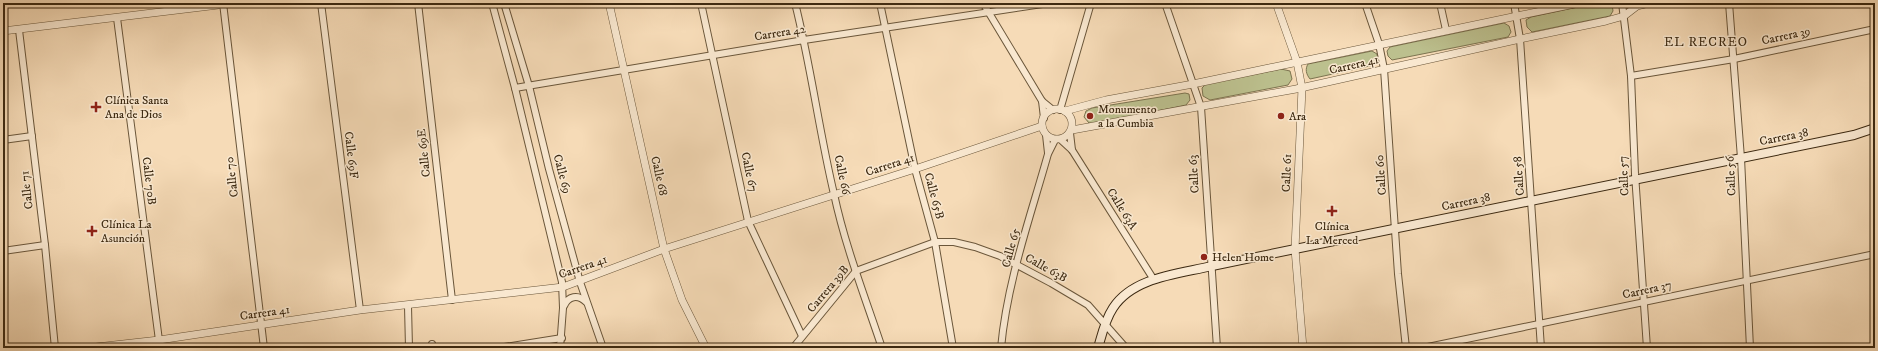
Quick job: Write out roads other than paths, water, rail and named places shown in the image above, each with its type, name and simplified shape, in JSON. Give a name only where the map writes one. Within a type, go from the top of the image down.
[{"type":"main road","name":"Carrera 38","points":[[1098,348],[1105,323],[1113,308],[1121,298],[1134,288],[1154,280],[1212,266],[1854,135],[1875,128]]},
{"type":"street","points":[[3,31],[235,3]]},
{"type":"street","name":"Calle 69F","points":[[321,3],[360,310]]},
{"type":"street","name":"Calle 69E","points":[[418,3],[452,300]]},
{"type":"street","name":"Calle 69","points":[[492,3],[516,88],[550,226],[563,287],[562,338],[560,348]]},
{"type":"street","name":"Calle 69","points":[[504,3],[529,86],[549,169],[580,282],[604,348]]},
{"type":"street","name":"Calle 68","points":[[609,3],[664,249],[682,300],[706,348]]},
{"type":"street","name":"Calle 67","points":[[701,3],[748,221],[802,336]]},
{"type":"street","name":"Calle 66","points":[[795,3],[804,40],[834,195],[856,271],[882,348]]},
{"type":"street","name":"Calle 65B","points":[[880,3],[915,169],[935,242],[953,348]]},
{"type":"street","points":[[983,3],[1042,101],[1044,118],[1042,126],[1046,135],[1058,140],[1071,132],[1071,117],[1042,101]]},
{"type":"street","name":"Carrera 42","points":[[516,88],[804,40],[1049,3]]},
{"type":"street","points":[[1044,118],[1060,110],[1091,3]]},
{"type":"street","name":"Calle 63","points":[[1165,3],[1201,108],[1217,348]]},
{"type":"street","name":"Calle 61","points":[[1276,3],[1297,62],[1302,88],[1295,249],[1303,348]]},
{"type":"street","name":"Calle 60","points":[[1365,3],[1379,44],[1384,69],[1398,274],[1406,348]]},
{"type":"street","points":[[1440,3],[1446,30]]},
{"type":"street","name":"Calle 58","points":[[1514,3],[1520,39],[1541,348]]},
{"type":"street","name":"Carrera 41","points":[[1060,110],[1193,84],[1579,3]]},
{"type":"street","name":"Calle 57","points":[[1622,3],[1631,76],[1635,179],[1647,348]]},
{"type":"street","name":"Carrera 41","points":[[1071,132],[1302,88],[1520,39],[1553,33],[1624,16],[1633,4],[1648,3]]},
{"type":"street","name":"Calle 56","points":[[1729,3],[1741,158],[1750,348]]},
{"type":"street","points":[[1874,3],[1875,18]]},
{"type":"street","name":"Calle 70","points":[[223,4],[264,348]]},
{"type":"street","name":"Calle 70B","points":[[117,18],[160,344]]},
{"type":"street","name":"Carrera 39","points":[[1631,76],[1734,59],[1875,29]]},
{"type":"street","name":"Calle 71","points":[[19,30],[45,245],[55,348]]},
{"type":"street","name":"Carrera 41","points":[[87,348],[160,344],[261,325],[360,310],[408,306],[563,287],[580,282],[664,249],[915,169],[1042,126]]},
{"type":"street","name":"Calle 63A","points":[[1071,132],[1072,150]]},
{"type":"street","name":"Calle 65","points":[[1046,135],[1048,154]]},
{"type":"street","points":[[3,140],[32,136]]},
{"type":"street","name":"Calle 63A","points":[[1058,140],[1072,150],[1154,280]]},
{"type":"street","name":"Calle 65","points":[[1001,348],[1004,324],[1017,264],[1048,154],[1058,140]]},
{"type":"street","points":[[536,173],[549,169]]},
{"type":"street","name":"Calle 63B","points":[[935,242],[954,242],[975,247],[1017,264],[1080,299],[1105,323],[1126,348]]},
{"type":"street","name":"Carrera 39B","points":[[793,348],[856,271],[935,242]]},
{"type":"street","points":[[3,250],[45,245]]},
{"type":"street","name":"Carrera 37","points":[[1423,348],[1875,254]]},
{"type":"street","points":[[563,308],[566,302],[573,297],[583,299],[587,304]]},
{"type":"street","points":[[408,306],[409,348]]},
{"type":"street","points":[[498,348],[562,338]]},
{"type":"place","name":"Clínica Santa Ana de Dios","points":[[96,107]]},
{"type":"place","name":"Monumento a la Cumbia","points":[[1090,116]]},
{"type":"place","name":"Ara","points":[[1281,116]]},
{"type":"place","name":"Clínica La Merced","points":[[1332,211]]},
{"type":"place","name":"Clínica La Asunción","points":[[92,231]]},
{"type":"place","name":"Helen Home","points":[[1204,257]]},
{"type":"district","name":"EL RECREO","points":[[1706,42]]}]
